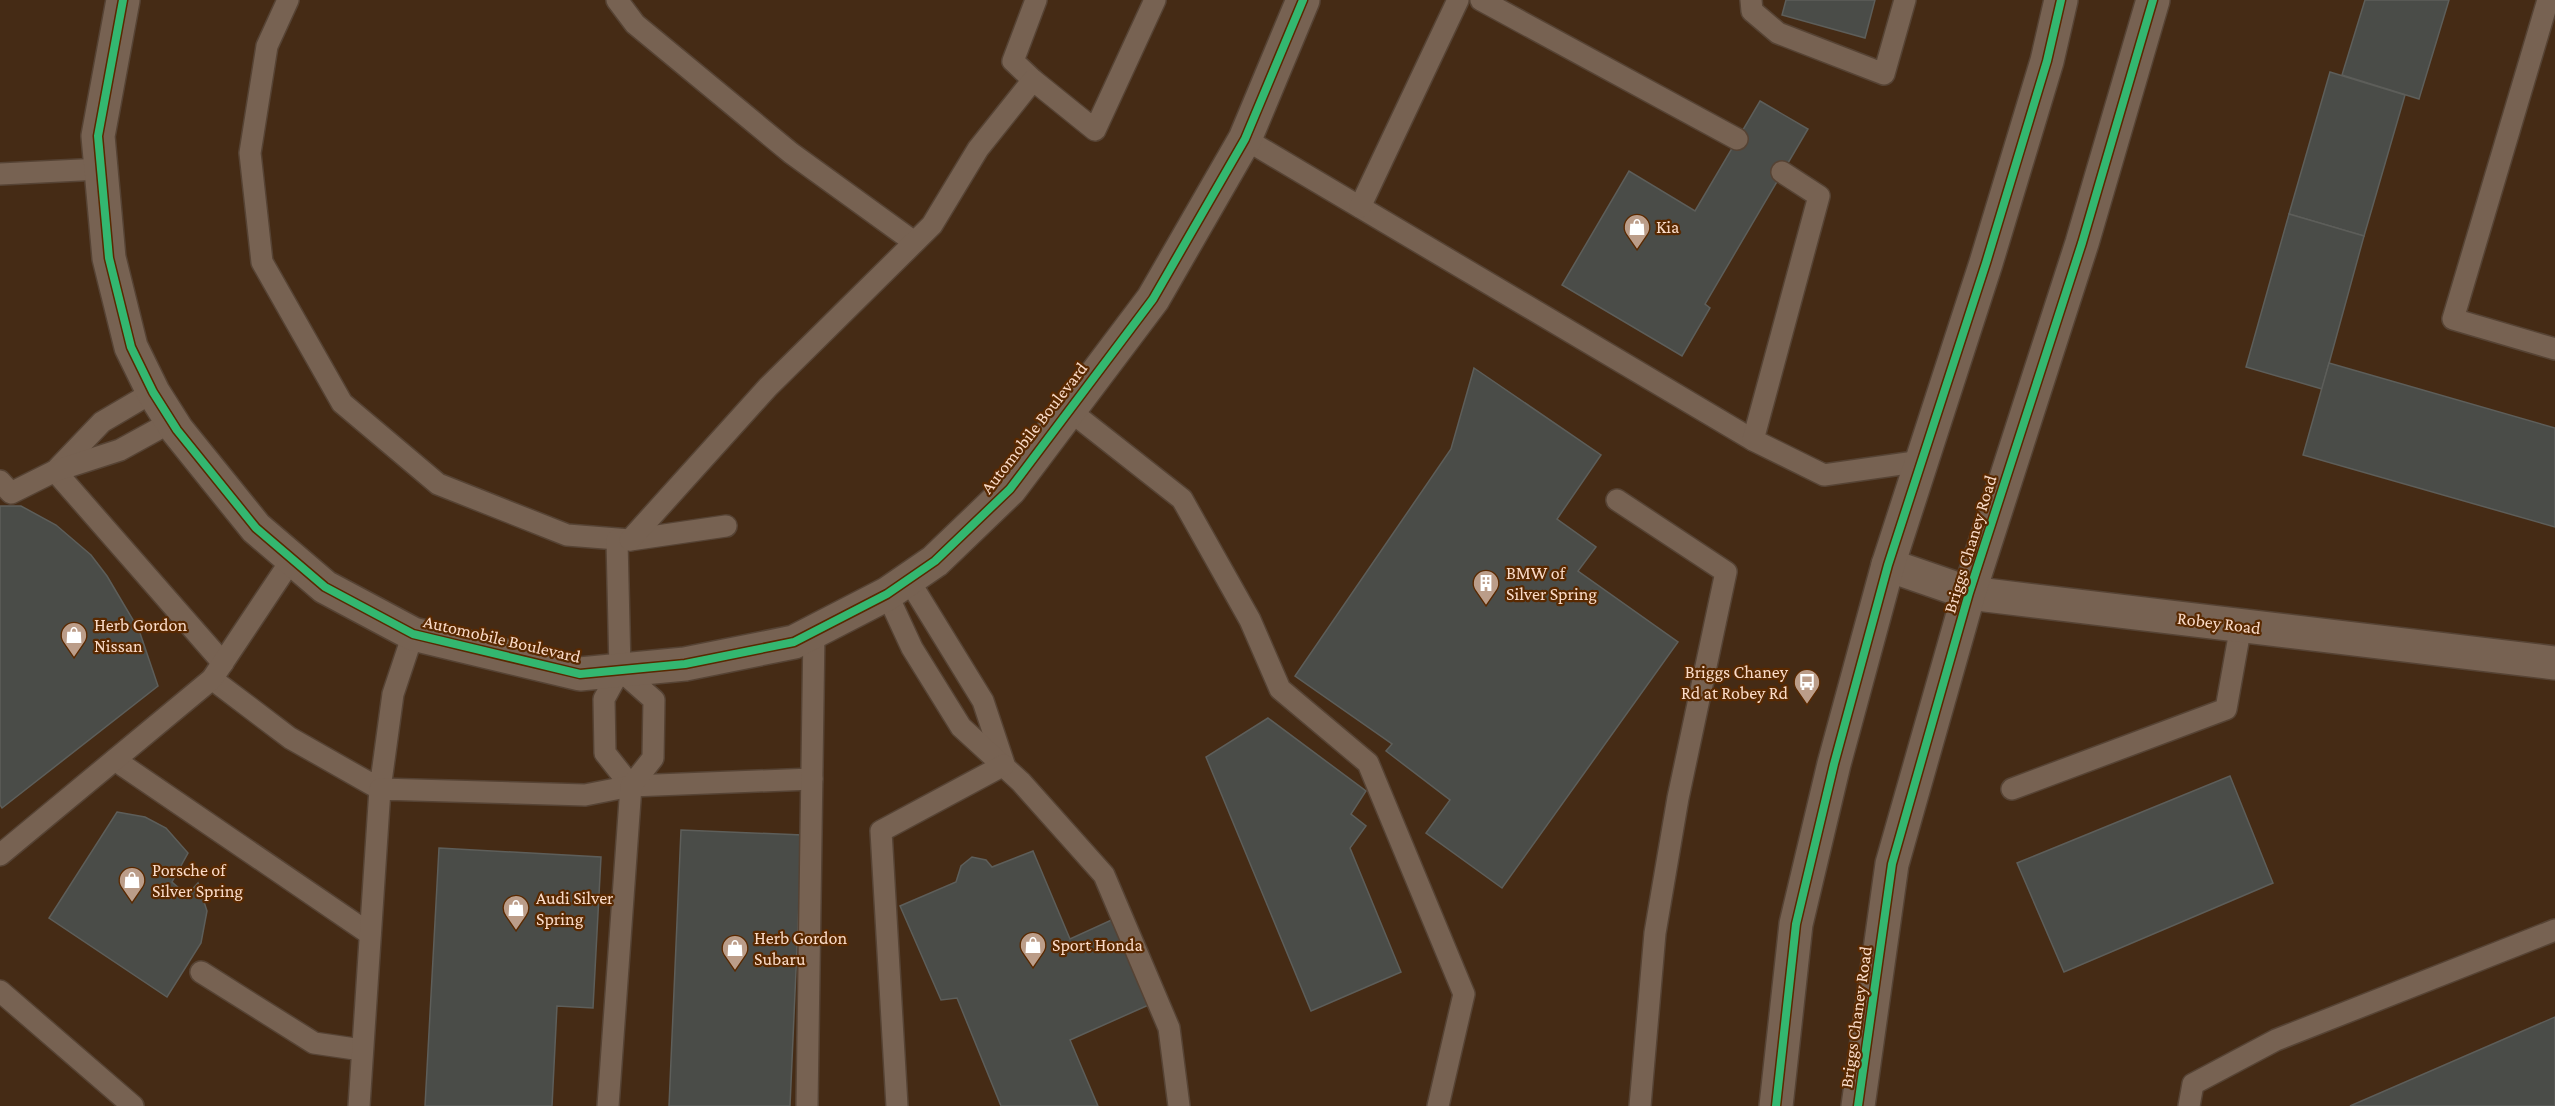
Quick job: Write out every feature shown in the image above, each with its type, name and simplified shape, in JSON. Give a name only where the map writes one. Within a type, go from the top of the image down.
[{"type":"street","name":"Automobile Boulevard","points":[[123,0],[98,136],[109,258],[131,347],[171,422],[256,528],[325,587],[413,634],[580,674],[685,664],[794,642],[897,587],[935,561],[1010,489],[1153,300],[1245,139],[1303,0]]},
{"type":"street","points":[[1776,1106],[1796,924],[1834,764],[1888,565],[1999,218],[2051,45],[2061,0]]},
{"type":"street","name":"Briggs Chaney Road","points":[[1858,1106],[1893,864],[1970,593],[2082,243],[2153,0]]},
{"type":"street","name":"Robey Road","points":[[1888,565],[1970,593],[2555,663]]},
{"type":"lane","points":[[288,0],[267,46],[250,153],[262,262],[342,403],[438,484],[567,535],[623,540],[726,526]]},
{"type":"lane","points":[[617,0],[635,24],[783,146],[914,242]]},
{"type":"lane","points":[[1036,0],[1013,61],[1095,130],[1155,0]]},
{"type":"lane","points":[[1360,207],[1458,0]]},
{"type":"lane","points":[[1481,0],[1737,139]]},
{"type":"lane","points":[[1751,0],[1752,11],[1778,33],[1884,74],[1905,0]]},
{"type":"lane","points":[[2548,0],[2453,320],[2555,349]]},
{"type":"lane","points":[[631,786],[605,753],[604,699],[620,670],[623,540],[768,387],[932,225],[978,149],[1033,80]]},
{"type":"lane","points":[[1245,139],[1753,440],[1824,475],[1922,461]]},
{"type":"lane","points":[[0,174],[101,169]]},
{"type":"lane","points":[[1753,440],[1819,196],[1782,172]]},
{"type":"lane","points":[[55,471],[102,422],[153,392]]},
{"type":"lane","points":[[1069,410],[1182,499],[1250,620],[1280,689],[1368,763],[1464,994],[1438,1106]]},
{"type":"lane","points":[[0,481],[11,494],[55,471],[120,450],[171,422]]},
{"type":"lane","points":[[55,471],[218,671],[290,738],[380,789],[585,795],[631,786],[812,780]]},
{"type":"lane","points":[[1617,500],[1726,572],[1678,798],[1657,922],[1641,1106]]},
{"type":"lane","points":[[0,855],[218,671],[292,559]]},
{"type":"lane","points":[[897,587],[912,648],[961,727],[1004,765],[1104,875],[1169,1028],[1179,1106]]},
{"type":"lane","points":[[897,587],[983,701],[1004,765]]},
{"type":"lane","points":[[2012,789],[2226,709],[2241,625]]},
{"type":"lane","points":[[807,1106],[814,631]]},
{"type":"lane","points":[[359,1106],[380,789],[393,694],[413,634]]},
{"type":"lane","points":[[608,1106],[631,786],[653,758],[654,700],[620,670]]},
{"type":"lane","points":[[115,760],[369,934]]},
{"type":"lane","points":[[897,1106],[881,831],[1004,765]]},
{"type":"lane","points":[[2189,1106],[2193,1084],[2276,1040],[2555,930]]},
{"type":"lane","points":[[201,972],[314,1042],[362,1050]]},
{"type":"lane","points":[[0,992],[133,1106]]},
{"type":"building","points":[[1786,0],[1875,0],[1865,38],[1782,15]]},
{"type":"building","points":[[2365,0],[2449,0],[2419,99],[2342,75]]},
{"type":"building","points":[[2330,72],[2405,95],[2364,236],[2289,214]]},
{"type":"building","points":[[1760,101],[1808,129],[1705,304],[1710,308],[1682,356],[1562,285],[1629,171],[1695,211]]},
{"type":"building","points":[[2289,214],[2364,236],[2322,389],[2246,367]]},
{"type":"building","points":[[2329,363],[2555,428],[2555,527],[2303,455]]},
{"type":"building","name":"BMW of Silver Spring","points":[[1474,368],[1601,455],[1557,519],[1596,547],[1578,571],[1678,642],[1502,888],[1426,833],[1450,800],[1386,751],[1392,744],[1295,676],[1451,449]]},
{"type":"building","name":"Herb Gordon Nissan","points":[[0,506],[21,506],[56,525],[91,555],[107,576],[139,630],[158,686],[2,808],[0,805]]},
{"type":"building","points":[[1268,718],[1366,791],[1351,814],[1366,826],[1350,848],[1401,972],[1311,1011],[1206,757]]},
{"type":"building","points":[[2230,776],[2273,883],[2064,972],[2017,863]]},
{"type":"building","name":"Porsche of Silver Spring","points":[[117,812],[145,817],[166,828],[188,853],[172,882],[187,895],[198,883],[207,911],[201,943],[167,997],[49,918]]},
{"type":"building","name":"Herb Gordon Subaru","points":[[681,830],[802,835],[790,1106],[669,1106]]},
{"type":"building","name":"Audi Silver Spring","points":[[439,848],[601,857],[593,1008],[557,1006],[552,1106],[425,1106]]},
{"type":"building","name":"Sport Honda","points":[[1033,851],[1070,939],[1118,917],[1153,1003],[1070,1040],[1098,1106],[1001,1106],[957,998],[941,1000],[900,906],[956,882],[961,866],[972,857],[986,860],[992,867]]},
{"type":"building","points":[[2555,1017],[2555,1106],[2350,1106]]},
{"type":"cycle path","points":[[123,0],[98,136],[109,258],[131,347],[153,392],[177,430],[256,528],[325,587],[413,634],[580,674],[685,664],[794,642],[887,594],[935,561],[1010,489],[1153,299],[1245,139],[1303,0]]},
{"type":"cycle path","points":[[1776,1106],[1796,924],[1834,764],[1888,565],[1986,263],[2047,61],[2061,0]]},
{"type":"cycle path","points":[[1858,1106],[1892,864],[1969,593],[2082,243],[2153,0]]},
{"type":"place","name":"Kia","points":[[1637,250]]},
{"type":"place","name":"BMW of Silver Spring","points":[[1486,606]]},
{"type":"place","name":"Herb Gordon Nissan","points":[[74,658]]},
{"type":"place","name":"Briggs Chaney Rd at Robey Rd","points":[[1807,705]]},
{"type":"place","name":"Porsche of Silver Spring","points":[[132,903]]},
{"type":"place","name":"Audi Silver Spring","points":[[516,931]]},
{"type":"place","name":"Sport Honda","points":[[1033,968]]},
{"type":"place","name":"Herb Gordon Subaru","points":[[735,971]]}]
